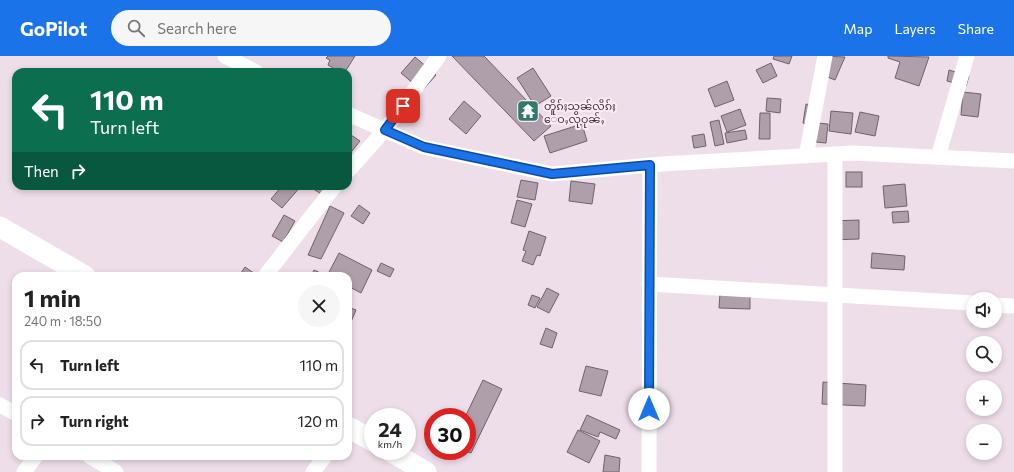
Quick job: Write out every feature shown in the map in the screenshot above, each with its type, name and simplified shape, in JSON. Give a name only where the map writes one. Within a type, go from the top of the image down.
[{"type":"main road","points":[[0,227],[78,272]]},
{"type":"main road","points":[[352,429],[364,436]]},
{"type":"main road","points":[[405,460],[426,472]]},
{"type":"street","points":[[226,56],[248,68]]},
{"type":"street","points":[[352,167],[385,130],[439,56]]},
{"type":"street","points":[[806,156],[825,56]]},
{"type":"street","points":[[938,157],[967,56]]},
{"type":"street","points":[[352,116],[424,147],[552,174],[650,165],[854,153],[1014,161]]},
{"type":"street","points":[[835,154],[835,472]]},
{"type":"street","points":[[648,472],[650,165]]},
{"type":"street","points":[[268,272],[332,190]]},
{"type":"street","points":[[649,284],[966,303]]},
{"type":"street","points":[[1002,305],[1014,306]]},
{"type":"street","points":[[0,405],[12,412]]},
{"type":"street","points":[[24,472],[33,460]]},
{"type":"street","points":[[95,460],[116,472]]},
{"type":"street","points":[[312,472],[322,460]]},
{"type":"building","points":[[328,56],[355,56],[348,68],[333,68],[328,65],[330,60],[326,58]]},
{"type":"building","points":[[452,56],[484,56],[551,126],[534,141]]},
{"type":"building","points":[[774,56],[792,56],[789,64],[773,59]]},
{"type":"building","points":[[822,56],[845,57],[835,80],[815,72]]},
{"type":"building","points":[[888,56],[929,57],[919,86],[895,78],[900,62],[888,58]]},
{"type":"building","points":[[415,57],[436,75],[422,91],[401,73]]},
{"type":"building","points":[[771,63],[777,76],[763,83],[756,70]]},
{"type":"building","points":[[533,68],[551,96],[535,106],[517,78]]},
{"type":"building","points":[[949,70],[969,76],[966,86],[947,81]]},
{"type":"building","points":[[727,81],[734,100],[715,107],[708,89]]},
{"type":"building","points":[[963,92],[981,94],[978,117],[961,115]]},
{"type":"building","points":[[767,98],[781,99],[780,113],[766,111]]},
{"type":"building","points":[[464,101],[481,116],[466,134],[449,119]]},
{"type":"building","points":[[806,104],[817,106],[814,125],[803,123]]},
{"type":"building","points":[[740,109],[746,125],[727,132],[721,116]]},
{"type":"building","points":[[831,111],[853,113],[851,134],[829,131]]},
{"type":"building","points":[[860,112],[879,116],[875,136],[855,132]]},
{"type":"building","points":[[760,113],[770,113],[770,139],[759,139]]},
{"type":"building","points":[[719,120],[724,144],[715,146],[710,122]]},
{"type":"building","points":[[817,123],[828,124],[826,143],[816,142]]},
{"type":"building","points":[[582,124],[587,141],[550,153],[544,136]]},
{"type":"building","points":[[745,130],[747,139],[727,143],[725,133]]},
{"type":"building","points":[[704,134],[706,146],[694,148],[692,136]]},
{"type":"building","points":[[352,136],[360,141],[352,151]]},
{"type":"building","points":[[846,172],[862,172],[862,187],[846,187]]},
{"type":"building","points":[[521,180],[538,183],[535,200],[517,197]]},
{"type":"building","points":[[571,181],[595,184],[592,204],[569,201]]},
{"type":"building","points":[[905,184],[907,206],[885,208],[883,186]]},
{"type":"building","points":[[279,190],[298,190],[282,208],[271,199]]},
{"type":"building","points":[[315,190],[324,190],[321,194]]},
{"type":"building","points":[[517,200],[532,204],[525,227],[511,223]]},
{"type":"building","points":[[359,205],[370,213],[363,224],[351,216]]},
{"type":"building","points":[[330,206],[344,213],[321,259],[308,255]]},
{"type":"building","points":[[908,211],[909,222],[893,223],[892,212]]},
{"type":"building","points":[[284,215],[295,221],[283,242],[272,236]]},
{"type":"building","points":[[859,220],[859,239],[830,240],[830,221]]},
{"type":"building","points":[[529,231],[546,237],[540,256],[537,255],[533,265],[522,261],[526,251],[523,250]]},
{"type":"building","points":[[339,253],[372,270],[361,293],[352,288],[352,272],[329,272]]},
{"type":"building","points":[[872,253],[905,256],[904,270],[871,268]]},
{"type":"building","points":[[381,263],[394,269],[390,277],[377,271]]},
{"type":"building","points":[[245,267],[252,272],[242,272]]},
{"type":"building","points":[[547,288],[559,294],[549,313],[537,307]]},
{"type":"building","points":[[720,293],[750,295],[750,309],[719,308]]},
{"type":"building","points":[[532,295],[540,298],[535,308],[528,305]]},
{"type":"building","points":[[352,308],[356,310],[352,320]]},
{"type":"building","points":[[546,328],[557,333],[552,348],[540,344]]},
{"type":"building","points":[[586,366],[608,371],[601,396],[579,391]]},
{"type":"building","points":[[483,380],[502,389],[476,443],[476,408],[469,408]]},
{"type":"building","points":[[823,382],[866,385],[865,406],[822,404]]},
{"type":"building","points":[[587,415],[620,430],[616,439],[600,432],[598,437],[580,430]]},
{"type":"building","points":[[578,430],[600,441],[589,463],[567,452]]},
{"type":"building","points":[[605,455],[620,458],[619,472],[603,472]]},
{"type":"place","name":"တိူၵ်ႈသွၼ်လိၵ်ႈ ေဝႇလုဝုၼ်ႇ","points":[[528,111]]},
{"type":"route","points":[[403,106],[385,130],[424,147],[552,174],[650,165],[649,409]]}]
